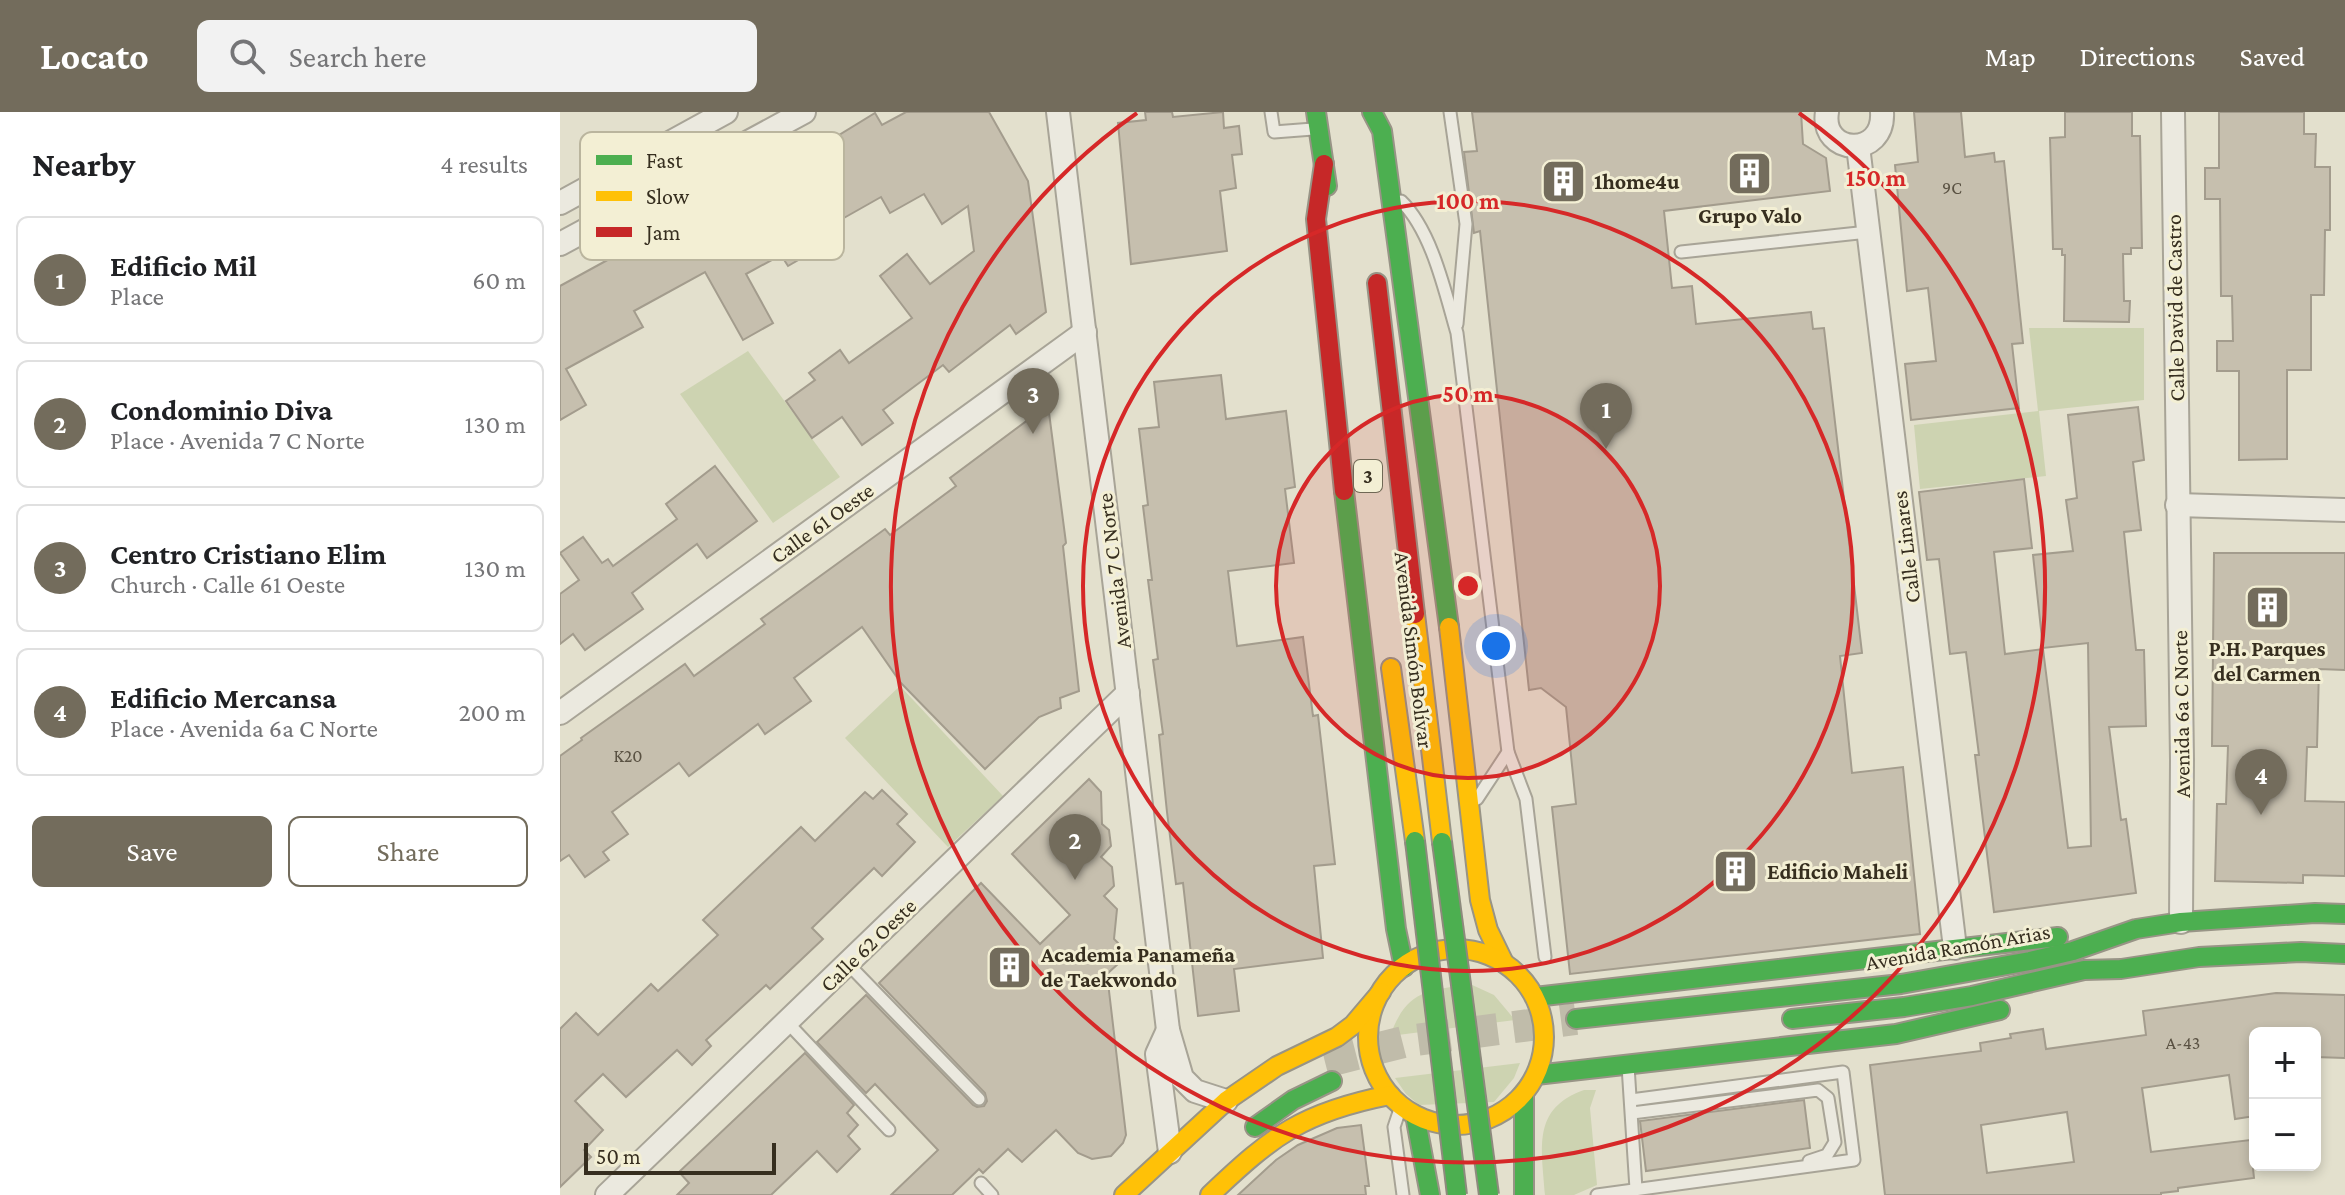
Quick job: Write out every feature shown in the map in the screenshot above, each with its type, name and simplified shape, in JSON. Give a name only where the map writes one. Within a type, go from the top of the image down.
[{"type":"main road","points":[[1372,112],[1382,131],[1449,623],[1480,900],[1488,930],[1504,963]]},
{"type":"main road","points":[[1317,120],[1336,241]]},
{"type":"main road","points":[[1324,164],[1316,219],[1334,403],[1396,929],[1404,967]]},
{"type":"main road","name":"Avenida Simón Bolívar","points":[[1375,262],[1442,842],[1489,1195]]},
{"type":"main road","name":"Avenida Simón Bolívar","points":[[1389,650],[1457,1195]]},
{"type":"main road","points":[[1388,849],[1418,871],[1431,872],[1447,869],[1462,859],[1474,841]]},
{"type":"main road","name":"Avenida Ramón Arias","points":[[1576,1019],[1901,984],[2030,961],[2073,951],[2136,929],[2181,922],[2315,913],[2345,914]]},
{"type":"main road","points":[[1535,997],[2136,929]]},
{"type":"main road","points":[[1210,1195],[1253,1156],[1298,1123],[1351,1103],[1402,1106],[1447,1125],[1481,1122],[1512,1106],[1536,1075],[1543,1049],[1543,1022],[1535,997],[1522,978],[1504,963],[1479,952],[1453,949],[1427,954],[1404,967],[1353,1025],[1337,1037],[1277,1066],[1233,1108]]},
{"type":"main road","points":[[1780,1020],[1904,1007],[1972,996],[2084,970],[2121,969],[2199,957],[2301,952],[2345,954]]},
{"type":"main road","points":[[1536,1075],[1896,1034],[1979,1017],[2121,969]]},
{"type":"main road","points":[[1381,992],[1370,1021],[1370,1053],[1374,1068],[1402,1106],[1430,1195]]},
{"type":"main road","points":[[1124,1195],[1170,1152],[1233,1108],[1325,1062]]},
{"type":"main road","points":[[1243,1139],[1293,1100],[1332,1081]]},
{"type":"main road","points":[[1524,1093],[1524,1195]]},
{"type":"street","points":[[690,132],[726,112]]},
{"type":"street","points":[[767,132],[804,112]]},
{"type":"street","name":"Avenida 7 C Norte","points":[[1058,112],[1168,1030],[1182,1078],[1195,1091],[1233,1108]]},
{"type":"street","points":[[1827,112],[1832,136],[1849,146],[1858,146],[1874,139],[1879,131],[1882,112]]},
{"type":"street","name":"Calle David de Castro","points":[[2173,112],[2177,505]]},
{"type":"street","name":"Calle Linares","points":[[1858,146],[1955,948]]},
{"type":"street","points":[[560,203],[580,192]]},
{"type":"street","points":[[560,244],[580,233]]},
{"type":"street","name":"Calle 61 Oeste","points":[[560,713],[1085,332]]},
{"type":"street","points":[[2177,505],[2345,510]]},
{"type":"street","name":"Avenida 6a C Norte","points":[[2177,505],[2182,760],[2181,922]]},
{"type":"street","name":"Calle 62 Oeste","points":[[607,1195],[1128,693]]},
{"type":"street","name":"Avenida 7 C Norte","points":[[1168,1030],[1157,1054],[1170,1152]]},
{"type":"lane","points":[[1271,112],[1274,132],[1317,120]]},
{"type":"lane","points":[[1450,112],[1466,224],[1457,333]]},
{"type":"lane","points":[[1388,189],[1412,212],[1440,274],[1457,333],[1508,752],[1526,799],[1545,957]]},
{"type":"lane","points":[[1681,252],[1868,232]]},
{"type":"lane","points":[[1470,809],[1508,752]]},
{"type":"lane","points":[[848,964],[979,1099]]},
{"type":"lane","points":[[787,1022],[889,1130]]},
{"type":"lane","points":[[1628,1065],[1636,1189]]},
{"type":"lane","points":[[1597,1195],[1854,1160],[1843,1072],[1631,1100]]},
{"type":"lane","points":[[1632,1113],[1818,1090],[1828,1098],[1835,1142],[1827,1155],[1794,1168]]},
{"type":"lane","points":[[1402,1106],[1394,1127],[1403,1195]]},
{"type":"lane","points":[[981,1183],[992,1195]]},
{"type":"green space","points":[[2029,328],[2144,328],[2144,400],[2039,411],[2046,476],[1920,489],[1914,425],[2038,411]]},
{"type":"green space","points":[[748,351],[840,477],[773,523],[680,394]]},
{"type":"green space","points":[[900,686],[1003,796],[948,847],[845,738]]},
{"type":"green space","points":[[1470,984],[1494,995],[1515,1020],[1390,1036],[1403,1009],[1420,995]]},
{"type":"green space","points":[[1520,1063],[1514,1078],[1494,1102],[1419,1105],[1406,1094],[1395,1078]]},
{"type":"green space","points":[[1584,1090],[1596,1090],[1590,1108],[1597,1185],[1574,1195],[1545,1195],[1542,1146],[1548,1119],[1567,1098]]},
{"type":"building","points":[[906,112],[989,112],[1028,181],[1046,312],[1016,334],[1010,325],[949,372],[943,365],[883,410],[893,423],[862,445],[842,417],[812,438],[786,401],[815,380],[809,373],[840,350],[849,363],[912,318],[880,276],[907,254],[930,284],[974,251],[968,206],[942,224],[924,194],[890,213],[881,197],[844,218],[844,132],[875,113],[882,125]]},
{"type":"building","points":[[1145,112],[1172,112],[1173,117],[1223,112],[1224,128],[1239,126],[1242,154],[1232,155],[1236,188],[1220,191],[1227,251],[1131,264],[1118,123],[1146,120]]},
{"type":"building","points":[[1472,112],[1801,112],[1803,144],[1826,158],[1830,191],[1664,211],[1672,288],[1692,286],[1696,324],[1811,312],[1813,329],[1824,328],[1862,653],[1840,656],[1852,773],[1903,767],[1920,934],[1570,974],[1552,807],[1576,804],[1566,707],[1541,688],[1529,690],[1480,231],[1474,233],[1464,152],[1477,151]]},
{"type":"building","points":[[1914,112],[1961,112],[1965,157],[1994,153],[1995,162],[2004,161],[2023,343],[2012,344],[2019,408],[1911,420],[1905,364],[1936,361],[1928,288],[1907,291],[1895,165],[1918,162]]},
{"type":"building","points":[[2065,112],[2132,112],[2132,136],[2140,136],[2142,248],[2131,248],[2131,254],[2123,254],[2124,301],[2130,301],[2129,322],[2064,321],[2065,255],[2062,255],[2062,249],[2053,249],[2050,138],[2065,137]]},
{"type":"building","points":[[2219,112],[2304,112],[2304,134],[2316,134],[2315,167],[2330,167],[2330,230],[2325,230],[2324,295],[2311,295],[2311,370],[2287,370],[2287,459],[2239,460],[2239,371],[2217,371],[2217,341],[2233,341],[2232,296],[2221,296],[2220,199],[2205,199],[2205,168],[2219,168]]},
{"type":"building","points":[[608,260],[772,260],[746,274],[773,323],[743,340],[705,272],[634,311],[643,327],[566,369],[586,405],[560,420],[560,286]]},
{"type":"building","points":[[784,260],[798,260],[788,266]]},
{"type":"building","points":[[1221,375],[1226,419],[1286,411],[1295,487],[1285,489],[1294,563],[1228,571],[1237,646],[1303,637],[1313,716],[1318,715],[1335,864],[1314,866],[1323,958],[1234,969],[1239,1011],[1198,1016],[1183,883],[1176,884],[1159,735],[1163,734],[1153,660],[1158,659],[1148,580],[1152,580],[1143,506],[1148,505],[1139,429],[1159,427],[1154,382]]},
{"type":"building","points":[[1048,405],[1066,543],[1063,546],[1079,691],[1060,698],[1061,708],[1039,717],[985,769],[901,683],[862,627],[794,678],[811,701],[765,734],[758,724],[689,776],[679,763],[612,812],[628,834],[603,852],[609,860],[585,877],[569,855],[560,861],[560,756],[685,664],[694,676],[765,624],[761,619],[885,529],[890,535],[956,486],[950,478]]},
{"type":"building","points":[[2138,407],[2144,460],[2133,462],[2141,530],[2124,532],[2136,650],[2144,650],[2146,726],[2109,727],[2121,820],[2126,819],[2136,893],[1994,912],[1966,652],[1950,654],[1939,559],[1927,560],[1919,492],[2024,479],[2032,548],[1994,552],[2005,654],[2043,649],[2068,848],[2091,846],[2088,643],[2043,648],[2033,555],[2073,551],[2066,500],[2077,498],[2068,415]]},
{"type":"building","points":[[715,466],[757,521],[707,558],[697,544],[632,593],[643,609],[585,650],[573,634],[560,644],[560,594],[579,580],[560,553],[583,537],[602,563],[608,559],[613,566],[677,519],[666,504]]},
{"type":"building","points":[[2214,553],[2345,553],[2345,670],[2319,669],[2317,747],[2307,747],[2305,801],[2345,802],[2345,876],[2303,875],[2303,883],[2215,881],[2217,804],[2226,804],[2228,746],[2212,746]]},
{"type":"building","points":[[1089,779],[1101,792],[1102,824],[1109,830],[1111,846],[1101,857],[1112,867],[1114,886],[1104,896],[1117,909],[1114,939],[1118,943],[1120,962],[1107,974],[1126,1135],[1123,1143],[1111,1156],[1092,1159],[1078,1153],[1056,1130],[1022,1162],[1008,1149],[983,1173],[979,1169],[952,1195],[891,1195],[938,1150],[875,1084],[866,1093],[817,1042],[866,995],[973,1105],[984,1106],[987,1101],[985,1093],[879,983],[981,883],[1040,944],[1070,915],[1012,854]]},
{"type":"building","points":[[882,790],[907,814],[897,824],[915,842],[882,876],[874,868],[812,928],[823,939],[770,989],[766,985],[706,1040],[711,1046],[692,1065],[677,1050],[626,1097],[603,1074],[575,1101],[603,1130],[584,1150],[591,1157],[560,1187],[560,1029],[576,1013],[598,1035],[651,984],[658,991],[718,935],[703,920],[801,827],[815,841],[865,792],[873,799]]},
{"type":"building","points":[[2276,993],[2345,995],[2345,1058],[2321,1057],[2321,1027],[2249,1027],[2249,1117],[2235,1119],[2229,1075],[2142,1088],[2151,1152],[2249,1140],[2249,1171],[2253,1171],[2254,1178],[2178,1188],[2178,1191],[2161,1195],[1885,1195],[1870,1065],[1981,1051],[1980,1043],[2043,1029],[2046,1049],[2146,1035],[2143,1011]],"holes":[[[2067,1112],[2074,1162],[1987,1173],[1981,1125]]]},
{"type":"building","points":[[805,1053],[854,1105],[847,1113],[858,1125],[848,1136],[860,1149],[837,1172],[817,1151],[771,1195],[677,1195],[689,1183],[679,1172]]},
{"type":"building","points":[[1804,1100],[1810,1148],[1646,1171],[1640,1121]]},
{"type":"building","points":[[1361,1125],[1369,1186],[1365,1186],[1366,1195],[1238,1195],[1276,1160],[1298,1145],[1337,1128]]},
{"type":"tunnel","points":[[1325,1062],[1407,1041],[1576,1019]]},
{"type":"traffic: fast","points":[[1316,112],[1327,186]]},
{"type":"traffic: fast","points":[[1372,112],[1382,131],[1449,627]]},
{"type":"traffic: fast","points":[[1344,491],[1396,929],[1404,967]]},
{"type":"traffic: fast","points":[[1415,841],[1457,1195]]},
{"type":"traffic: fast","points":[[1442,842],[1489,1195]]},
{"type":"traffic: fast","points":[[1576,1019],[1901,984],[2030,961],[2073,951],[2136,929],[2181,922],[2315,913],[2345,914]]},
{"type":"traffic: fast","points":[[1535,997],[2058,937]]},
{"type":"traffic: fast","points":[[1792,1019],[1972,996],[2084,970],[2121,969],[2199,957],[2301,952],[2345,954]]},
{"type":"traffic: fast","points":[[1536,1075],[1896,1034],[2000,1010]]},
{"type":"traffic: fast","points":[[1255,1127],[1293,1100],[1332,1081]]},
{"type":"traffic: fast","points":[[1524,1093],[1524,1195]]},
{"type":"traffic: fast","points":[[1415,1115],[1430,1195]]},
{"type":"traffic: slow","points":[[1415,614],[1442,842]]},
{"type":"traffic: slow","points":[[1449,627],[1480,900],[1488,930],[1504,963]]},
{"type":"traffic: slow","points":[[1391,668],[1415,841]]},
{"type":"traffic: slow","points":[[1456,949],[1490,956],[1518,975],[1537,1003],[1544,1037],[1537,1071],[1518,1099],[1490,1118],[1456,1125],[1422,1118],[1394,1099],[1375,1071],[1368,1037],[1375,1003],[1394,975],[1422,956],[1456,949]]},
{"type":"traffic: slow","points":[[1124,1195],[1226,1101],[1277,1066],[1337,1037],[1353,1025],[1381,992]]},
{"type":"traffic: slow","points":[[1210,1195],[1252,1156],[1291,1129],[1334,1109],[1390,1095]]},
{"type":"traffic: jam","points":[[1324,164],[1316,219],[1344,491]]},
{"type":"traffic: jam","points":[[1377,283],[1415,614]]},
{"type":"place","name":"Grupo Valo","points":[[1750,174]]},
{"type":"place","name":"1home4u","points":[[1563,181]]},
{"type":"place","name":"Centro Cristiano Elim","points":[[1033,434]]},
{"type":"place","name":"Edificio Mil","points":[[1606,449]]},
{"type":"place","name":"P.H. Parques del Carmen","points":[[2267,607]]},
{"type":"place","name":"Edificio Mercansa","points":[[2261,815]]},
{"type":"place","name":"Edificio Maheli","points":[[1736,871]]},
{"type":"place","name":"Condominio Diva","points":[[1075,880]]},
{"type":"place","name":"Academia Panameña de Taekwondo","points":[[1010,967]]}]
